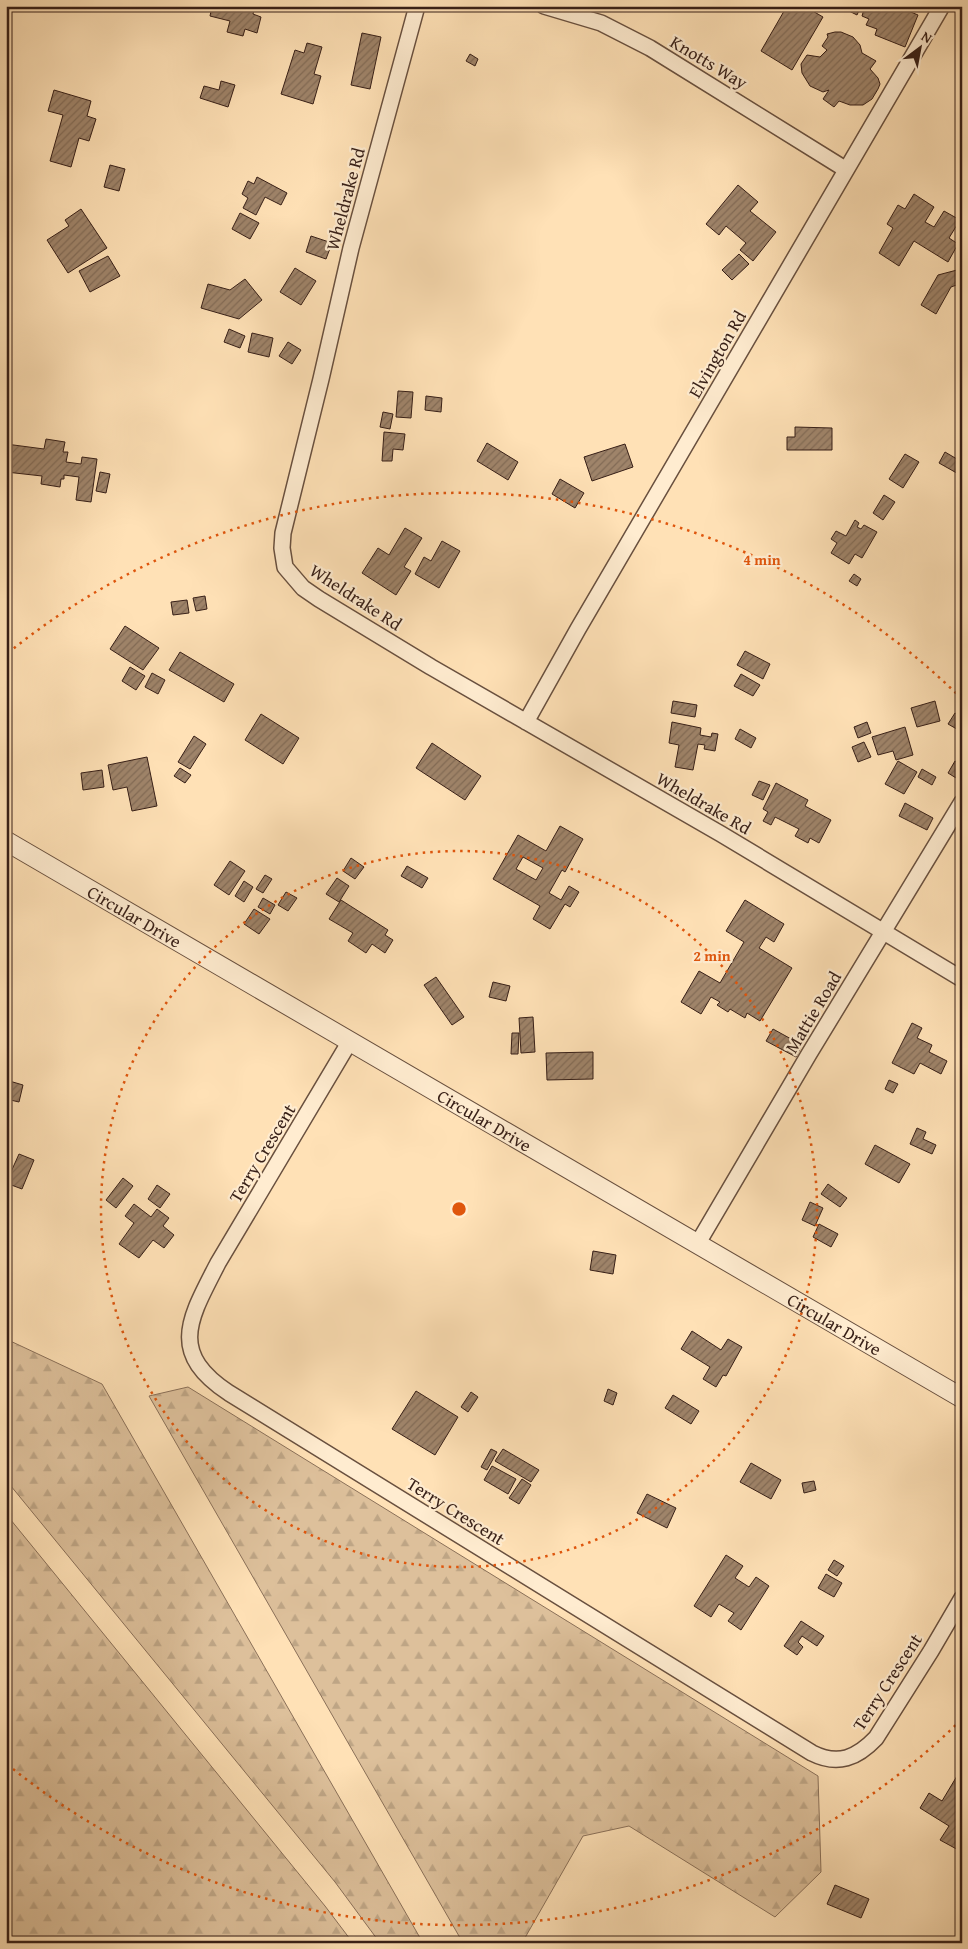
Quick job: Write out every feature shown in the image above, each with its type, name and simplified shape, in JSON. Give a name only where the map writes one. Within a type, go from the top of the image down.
[{"type":"street","name":"Wheldrake Rd","points":[[417,6],[351,248],[283,533],[283,559],[285,567],[311,593],[431,667],[721,834],[962,979]]},
{"type":"street","name":"Knotts Way","points":[[544,6],[601,24],[650,48],[845,169]]},
{"type":"street","name":"Elvington Rd","points":[[526,722],[845,169],[862,145],[942,6]]},
{"type":"street","name":"Mattie Road","points":[[698,1243],[962,802]]},
{"type":"street","name":"Circular Drive","points":[[6,841],[962,1398]]},
{"type":"street","name":"Terry Crescent","points":[[350,1041],[218,1263],[200,1297],[189,1330],[189,1343],[192,1356],[204,1374],[229,1393],[826,1759],[845,1759],[858,1754],[876,1738],[962,1598]]},
{"type":"green space","points":[[6,1339],[102,1384],[423,1943],[380,1943],[335,1882],[6,1480]]},
{"type":"green space","points":[[188,1387],[818,1776],[821,1872],[775,1917],[629,1826],[583,1836],[522,1943],[463,1943],[149,1396]]},
{"type":"green space","points":[[6,1514],[325,1906],[353,1943],[6,1943]]},
{"type":"building","points":[[185,6],[204,6],[203,11]]},
{"type":"building","points":[[212,6],[255,6],[253,14],[261,17],[257,33],[245,29],[243,36],[227,32],[230,21],[210,16]]},
{"type":"building","points":[[787,6],[804,6],[823,17],[792,70],[761,51]]},
{"type":"building","points":[[839,6],[861,6],[857,15]]},
{"type":"building","points":[[865,6],[908,6],[906,10],[918,15],[905,47],[875,35],[877,29],[866,25],[869,19],[862,16]]},
{"type":"building","points":[[841,32],[853,37],[860,45],[862,53],[876,61],[870,69],[878,78],[880,84],[872,99],[863,105],[850,105],[839,101],[834,107],[823,99],[829,90],[823,92],[810,86],[802,73],[801,64],[807,55],[820,57],[827,50],[822,46],[828,37],[827,34]]},
{"type":"building","points":[[362,33],[381,37],[370,89],[351,85]]},
{"type":"building","points":[[307,43],[322,47],[314,74],[321,76],[313,104],[281,94],[295,50],[304,53]]},
{"type":"building","points":[[470,54],[478,59],[475,66],[466,61]]},
{"type":"building","points":[[221,81],[235,85],[228,107],[200,98],[204,86],[219,90]]},
{"type":"building","points":[[54,90],[91,101],[87,116],[96,119],[89,141],[79,138],[71,167],[50,161],[63,115],[48,111]]},
{"type":"building","points":[[110,165],[125,169],[119,191],[104,187]]},
{"type":"building","points":[[257,177],[287,193],[281,205],[265,197],[256,215],[243,208],[248,198],[242,194],[248,181],[254,184]]},
{"type":"building","points":[[738,185],[758,202],[750,211],[776,232],[753,261],[740,250],[746,243],[726,226],[719,235],[706,224]]},
{"type":"building","points":[[914,194],[934,207],[925,222],[934,227],[944,211],[960,220],[949,238],[958,244],[948,262],[914,241],[899,266],[879,253],[893,228],[887,224],[898,205],[905,209]]},
{"type":"building","points":[[81,209],[107,248],[68,273],[47,240],[69,226],[65,220]]},
{"type":"building","points":[[240,213],[259,223],[250,239],[232,229]]},
{"type":"building","points":[[311,236],[332,243],[326,259],[306,252]]},
{"type":"building","points":[[739,254],[749,264],[732,280],[722,270]]},
{"type":"building","points":[[108,256],[120,276],[90,292],[79,271]]},
{"type":"building","points":[[295,268],[316,281],[301,305],[280,292]]},
{"type":"building","points":[[957,270],[962,283],[951,287],[936,314],[921,305],[938,275]]},
{"type":"building","points":[[245,279],[262,300],[239,319],[201,308],[208,284],[230,290]]},
{"type":"building","points":[[229,329],[245,336],[240,348],[224,342]]},
{"type":"building","points":[[252,333],[273,338],[269,357],[248,352]]},
{"type":"building","points":[[288,342],[301,350],[292,364],[279,356]]},
{"type":"building","points":[[398,391],[413,392],[411,418],[396,417]]},
{"type":"building","points":[[426,396],[442,398],[441,412],[425,410]]},
{"type":"building","points":[[383,412],[393,414],[390,429],[380,427]]},
{"type":"building","points":[[795,427],[832,428],[832,450],[787,450],[787,437],[795,437]]},
{"type":"building","points":[[384,432],[405,434],[403,450],[393,449],[392,461],[382,461]]},
{"type":"building","points":[[46,439],[65,442],[63,452],[68,452],[66,462],[81,464],[82,457],[97,459],[91,502],[76,500],[79,477],[64,475],[64,479],[61,479],[60,487],[41,484],[42,476],[6,472],[6,444],[44,449]]},
{"type":"building","points":[[487,443],[518,462],[508,480],[477,461]]},
{"type":"building","points":[[625,444],[633,467],[592,481],[584,457]]},
{"type":"building","points":[[945,452],[962,462],[962,476],[939,463]]},
{"type":"building","points":[[905,454],[919,462],[903,488],[889,479]]},
{"type":"building","points":[[100,472],[110,474],[106,493],[96,491]]},
{"type":"building","points":[[560,479],[584,493],[575,508],[552,494]]},
{"type":"building","points":[[884,495],[895,502],[883,520],[873,513]]},
{"type":"building","points":[[855,520],[859,523],[857,527],[861,529],[864,525],[877,532],[862,558],[855,554],[849,564],[831,553],[837,543],[831,539],[836,531],[846,536]]},
{"type":"building","points":[[405,528],[422,538],[404,567],[411,571],[396,595],[362,573],[378,548],[389,555]]},
{"type":"building","points":[[442,541],[460,551],[439,588],[415,574],[424,557],[431,561]]},
{"type":"building","points":[[854,574],[861,579],[857,586],[849,581]]},
{"type":"building","points":[[205,596],[207,609],[196,611],[193,598]]},
{"type":"building","points":[[187,600],[189,613],[173,615],[171,602]]},
{"type":"building","points":[[125,626],[159,648],[143,670],[110,649]]},
{"type":"building","points":[[745,651],[770,664],[763,679],[737,665]]},
{"type":"building","points":[[180,652],[234,684],[224,702],[169,670]]},
{"type":"building","points":[[130,667],[145,676],[136,690],[122,681]]},
{"type":"building","points":[[152,673],[165,680],[158,694],[145,687]]},
{"type":"building","points":[[741,674],[760,685],[753,696],[734,686]]},
{"type":"building","points":[[673,701],[697,705],[695,717],[671,713]]},
{"type":"building","points":[[935,701],[940,721],[917,727],[911,708]]},
{"type":"building","points":[[955,713],[962,717],[962,732],[948,724]]},
{"type":"building","points":[[261,714],[299,738],[283,764],[245,740]]},
{"type":"building","points":[[672,722],[701,728],[700,735],[711,737],[712,733],[718,734],[715,751],[704,749],[705,745],[698,744],[693,770],[675,767],[679,745],[669,743]]},
{"type":"building","points":[[867,722],[871,733],[858,738],[854,727]]},
{"type":"building","points":[[905,727],[913,755],[896,760],[893,751],[878,755],[872,737]]},
{"type":"building","points":[[740,729],[756,738],[751,748],[735,739]]},
{"type":"building","points":[[194,736],[206,744],[190,769],[178,762]]},
{"type":"building","points":[[864,742],[871,757],[858,762],[852,747]]},
{"type":"building","points":[[432,743],[481,776],[465,800],[416,768]]},
{"type":"building","points":[[147,757],[157,806],[132,811],[127,787],[113,790],[108,765]]},
{"type":"building","points":[[898,761],[917,772],[904,794],[885,784]]},
{"type":"building","points":[[955,761],[962,765],[961,781],[948,773]]},
{"type":"building","points":[[180,768],[191,775],[185,783],[174,776]]},
{"type":"building","points":[[922,769],[936,777],[932,785],[918,777]]},
{"type":"building","points":[[102,770],[104,787],[83,790],[81,773]]},
{"type":"building","points":[[759,781],[770,785],[763,800],[752,795]]},
{"type":"building","points":[[776,783],[808,800],[805,806],[831,820],[819,843],[810,838],[808,843],[795,836],[799,829],[775,817],[771,825],[763,821],[768,812],[763,809]]},
{"type":"building","points":[[905,803],[933,818],[927,830],[899,816]]},
{"type":"building","points":[[560,826],[583,839],[565,872],[562,870],[549,893],[561,900],[569,886],[579,892],[570,907],[565,904],[550,929],[533,919],[540,906],[493,879],[518,835],[546,851]],"holes":[[[523,857],[543,868],[536,880],[516,869]]]},
{"type":"building","points":[[351,858],[364,867],[355,879],[343,871]]},
{"type":"building","points":[[230,861],[245,871],[229,895],[214,885]]},
{"type":"building","points":[[407,866],[428,878],[422,888],[401,876]]},
{"type":"building","points":[[265,875],[272,879],[263,893],[256,889]]},
{"type":"building","points":[[337,878],[349,886],[339,902],[326,894]]},
{"type":"building","points":[[244,881],[253,887],[244,902],[235,896]]},
{"type":"building","points":[[286,892],[297,898],[288,911],[278,905]]},
{"type":"building","points":[[263,898],[275,905],[270,914],[258,907]]},
{"type":"building","points":[[341,900],[388,930],[385,935],[393,940],[385,953],[372,944],[366,953],[348,941],[353,933],[329,919]]},
{"type":"building","points":[[745,900],[784,924],[774,942],[766,937],[759,948],[792,968],[760,1021],[747,1013],[745,1018],[730,1009],[728,1012],[717,1005],[720,1002],[711,997],[701,1014],[681,1002],[699,971],[720,983],[744,942],[726,931]]},
{"type":"building","points":[[254,909],[270,919],[259,934],[244,924]]},
{"type":"building","points":[[436,977],[464,1017],[452,1025],[424,985]]},
{"type":"building","points":[[493,982],[510,986],[506,1001],[489,997]]},
{"type":"building","points":[[533,1017],[535,1052],[521,1053],[519,1018]]},
{"type":"building","points":[[912,1023],[922,1028],[917,1038],[932,1045],[929,1052],[947,1061],[941,1074],[920,1063],[914,1074],[892,1063]]},
{"type":"building","points":[[773,1029],[802,1045],[796,1057],[766,1041]]},
{"type":"building","points":[[512,1033],[519,1033],[518,1054],[511,1054]]},
{"type":"building","points":[[593,1052],[593,1079],[547,1080],[546,1053]]},
{"type":"building","points":[[6,1080],[23,1085],[19,1102],[6,1099]]},
{"type":"building","points":[[889,1080],[898,1084],[893,1093],[885,1089]]},
{"type":"building","points":[[917,1128],[926,1132],[923,1139],[936,1145],[932,1154],[910,1144]]},
{"type":"building","points":[[875,1145],[910,1164],[899,1183],[865,1164]]},
{"type":"building","points":[[19,1154],[34,1160],[22,1189],[6,1183]]},
{"type":"building","points":[[123,1178],[133,1186],[116,1208],[106,1200]]},
{"type":"building","points":[[828,1184],[847,1198],[840,1207],[821,1194]]},
{"type":"building","points":[[157,1185],[170,1194],[160,1208],[148,1199]]},
{"type":"building","points":[[810,1202],[823,1208],[815,1226],[802,1220]]},
{"type":"building","points":[[134,1204],[151,1217],[157,1209],[169,1218],[163,1226],[174,1235],[164,1248],[153,1240],[139,1258],[119,1244],[134,1223],[125,1216]]},
{"type":"building","points":[[819,1224],[838,1234],[831,1247],[813,1237]]},
{"type":"building","points":[[593,1251],[616,1255],[613,1274],[590,1270]]},
{"type":"building","points":[[692,1331],[721,1350],[728,1339],[742,1347],[726,1376],[723,1375],[716,1387],[703,1379],[710,1367],[681,1349]]},
{"type":"building","points":[[608,1389],[617,1393],[613,1405],[604,1401]]},
{"type":"building","points":[[416,1391],[458,1417],[435,1455],[392,1429]]},
{"type":"building","points":[[471,1392],[478,1397],[468,1412],[461,1407]]},
{"type":"building","points":[[673,1395],[699,1411],[691,1424],[665,1408]]},
{"type":"building","points":[[491,1449],[497,1452],[487,1470],[481,1467]]},
{"type":"building","points":[[503,1449],[539,1470],[531,1482],[495,1461]]},
{"type":"building","points":[[751,1463],[781,1480],[771,1499],[740,1482]]},
{"type":"building","points":[[492,1466],[516,1479],[508,1494],[484,1480]]},
{"type":"building","points":[[522,1479],[531,1485],[519,1504],[509,1498]]},
{"type":"building","points":[[814,1481],[816,1490],[804,1493],[802,1483]]},
{"type":"building","points":[[647,1494],[676,1508],[667,1528],[637,1513]]},
{"type":"building","points":[[726,1555],[743,1566],[735,1578],[749,1587],[756,1577],[769,1586],[741,1630],[728,1621],[734,1613],[719,1604],[711,1617],[694,1606]]},
{"type":"building","points":[[834,1560],[844,1566],[837,1576],[828,1570]]},
{"type":"building","points":[[826,1574],[842,1583],[834,1597],[818,1588]]},
{"type":"building","points":[[801,1621],[824,1636],[817,1646],[802,1636],[798,1642],[803,1647],[797,1655],[784,1646]]},
{"type":"building","points":[[960,1771],[962,1772],[962,1852],[940,1840],[949,1826],[920,1808],[929,1793],[942,1801]]},
{"type":"building","points":[[835,1885],[869,1899],[861,1918],[827,1904]]}]
